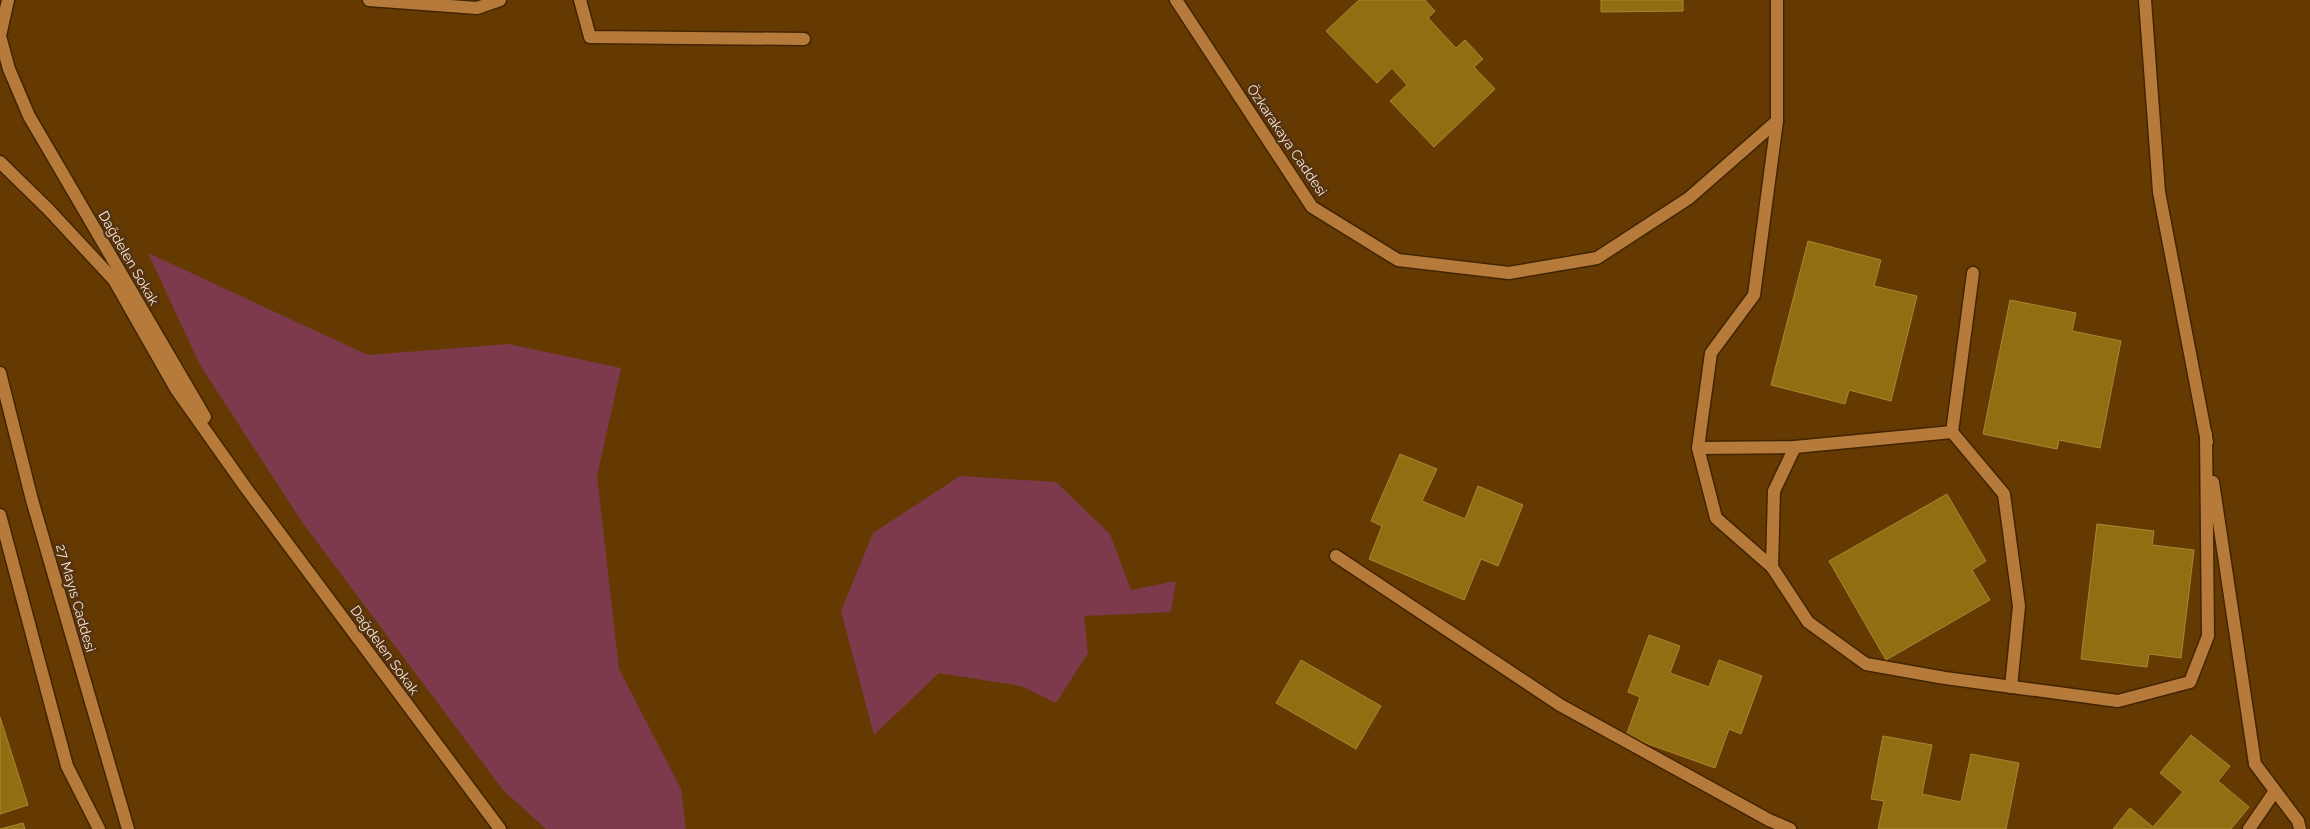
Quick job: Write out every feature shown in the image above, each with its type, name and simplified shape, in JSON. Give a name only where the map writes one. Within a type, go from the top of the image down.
[{"type":"street","points":[[0,36],[8,0]]},
{"type":"street","points":[[369,0],[477,8],[500,0]]},
{"type":"street","points":[[580,0],[590,37],[804,39]]},
{"type":"street","name":"Özkarakaya Caddesi","points":[[1176,0],[1312,207],[1398,260],[1509,273],[1597,258],[1689,198],[1777,121]]},
{"type":"street","points":[[1777,0],[1777,121],[1754,295],[1711,352],[1698,448],[1716,518],[1772,567],[1808,622],[1866,664],[1945,678],[2118,701],[2190,682],[2208,636],[2206,434]]},
{"type":"street","points":[[2145,0],[2159,192],[2206,434],[2255,764],[2298,821],[2300,829]]},
{"type":"street","name":"Dağdelen Sokak","points":[[0,36],[9,69],[30,116],[246,488]]},
{"type":"street","name":"Dağdelen Sokak","points":[[0,162],[48,209],[114,280],[176,389],[246,488],[500,829]]},
{"type":"street","points":[[1973,273],[1952,432],[2004,494],[2019,606],[2011,687]]},
{"type":"street","name":"27 Mayıs Caddesi","points":[[0,373],[32,500],[128,829]]},
{"type":"street","points":[[1698,448],[1795,447],[1952,432]]},
{"type":"street","points":[[1772,567],[1774,491],[1795,447]]},
{"type":"street","points":[[0,515],[67,766],[99,829]]},
{"type":"street","points":[[1336,556],[1560,705],[1769,820],[1790,829]]},
{"type":"street","points":[[2249,829],[2275,791]]},
{"type":"shaded area","points":[[148,253],[368,355],[509,344],[621,368],[597,476],[619,669],[681,789],[686,829],[546,829],[503,790],[302,522],[200,365]]},
{"type":"shaded area","points":[[960,476],[1056,482],[1110,534],[1131,590],[1176,581],[1171,612],[1084,616],[1088,653],[1056,703],[1021,686],[939,673],[874,735],[841,611],[873,533]]},
{"type":"building","points":[[1359,0],[1425,0],[1435,11],[1428,18],[1456,48],[1465,40],[1483,59],[1474,67],[1495,89],[1434,147],[1390,101],[1407,85],[1392,68],[1377,83],[1326,31]]},
{"type":"building","points":[[1601,0],[1683,0],[1683,11],[1601,12]]},
{"type":"building","points":[[1808,241],[1881,260],[1874,286],[1917,296],[1891,401],[1849,390],[1845,404],[1771,385]]},
{"type":"building","points":[[2010,300],[2076,313],[2072,331],[2121,341],[2100,448],[2059,440],[2057,449],[1983,434]]},
{"type":"building","points":[[1400,454],[1437,469],[1422,501],[1465,519],[1478,486],[1523,505],[1498,566],[1481,559],[1464,600],[1369,559],[1382,526],[1371,521]]},
{"type":"building","points":[[1947,494],[1986,561],[1972,570],[1990,600],[1886,660],[1829,561]]},
{"type":"building","points":[[2097,524],[2154,531],[2152,545],[2194,550],[2181,658],[2149,654],[2147,667],[2081,659]]},
{"type":"building","points":[[1649,635],[1680,646],[1670,673],[1709,687],[1719,660],[1762,676],[1741,734],[1729,729],[1715,768],[1626,736],[1640,697],[1628,692]]},
{"type":"building","points":[[1301,660],[1381,706],[1356,749],[1276,703]]},
{"type":"building","points":[[0,717],[28,805],[0,814]]},
{"type":"building","points":[[2191,735],[2230,766],[2218,781],[2249,807],[2231,829],[2113,829],[2130,808],[2153,827],[2183,792],[2160,773]]},
{"type":"building","points":[[1883,736],[1932,745],[1922,794],[1961,802],[1971,754],[2019,763],[2006,829],[1878,829],[1884,801],[1871,799]]},
{"type":"building","points":[[23,823],[25,829],[0,829]]}]
